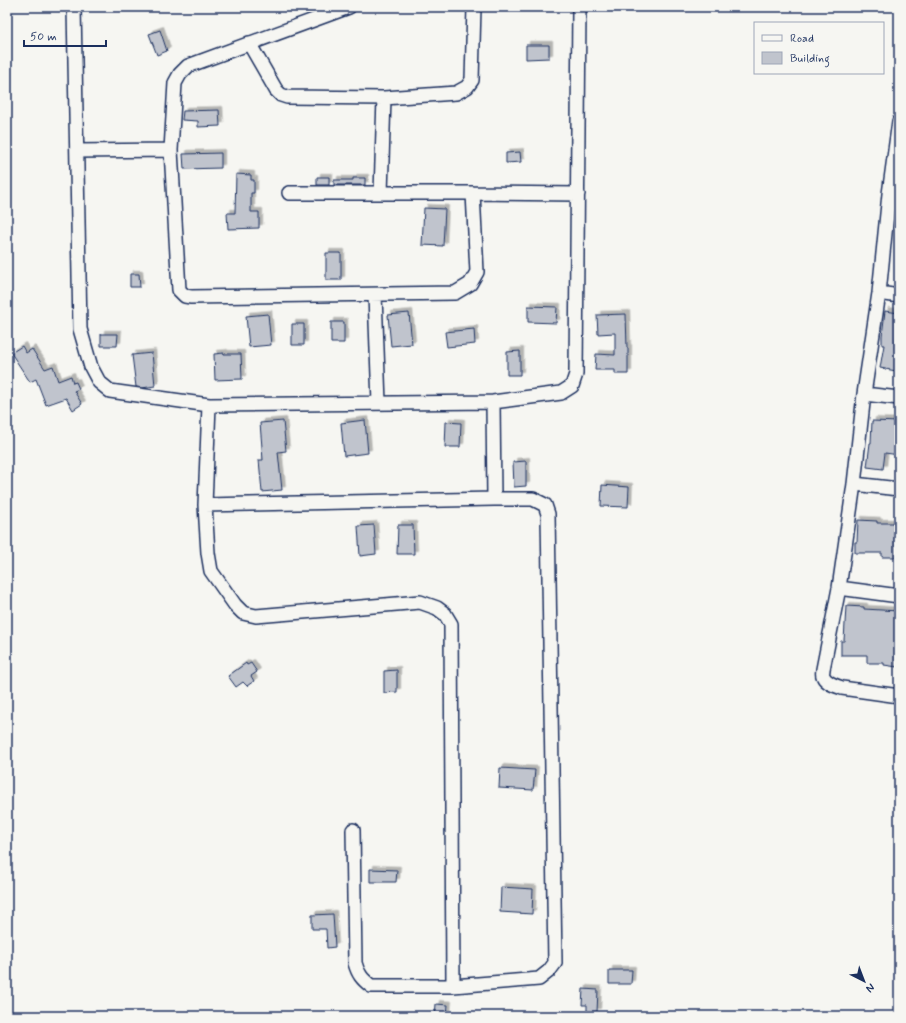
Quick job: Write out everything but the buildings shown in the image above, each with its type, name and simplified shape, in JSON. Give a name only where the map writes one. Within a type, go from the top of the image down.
[{"type":"street","points":[[74,7],[80,328],[91,367],[99,382],[110,391],[209,405],[493,402],[561,393],[572,386],[576,374],[579,7]]},
{"type":"street","points":[[349,7],[188,66],[180,74],[175,83],[171,150],[179,290],[185,296],[191,297],[455,293],[470,284],[477,272],[473,193]]},
{"type":"street","points":[[249,43],[276,90],[287,98],[384,98],[456,93],[467,87],[472,80],[474,7]]},
{"type":"street","points":[[381,193],[384,98]]},
{"type":"street","points":[[899,121],[894,195],[864,394],[854,484],[839,588],[823,669],[823,676],[828,682],[835,686],[899,696]]},
{"type":"street","points":[[77,151],[171,150]]},
{"type":"street","points":[[289,193],[578,194]]},
{"type":"street","points":[[879,293],[899,296]]},
{"type":"street","points":[[375,295],[379,403]]},
{"type":"street","points":[[864,394],[899,398]]},
{"type":"street","points":[[493,402],[494,499]]},
{"type":"street","points":[[209,405],[205,505],[208,553],[211,571],[235,605],[243,613],[256,616],[420,602],[437,608],[445,614],[451,624],[453,986]]},
{"type":"street","points":[[854,484],[899,489]]},
{"type":"street","points":[[205,505],[494,499],[533,499],[545,505],[548,514],[554,962],[548,971],[539,979],[453,986],[371,986],[363,980],[355,963],[353,830]]},
{"type":"street","points":[[839,588],[899,596]]}]
